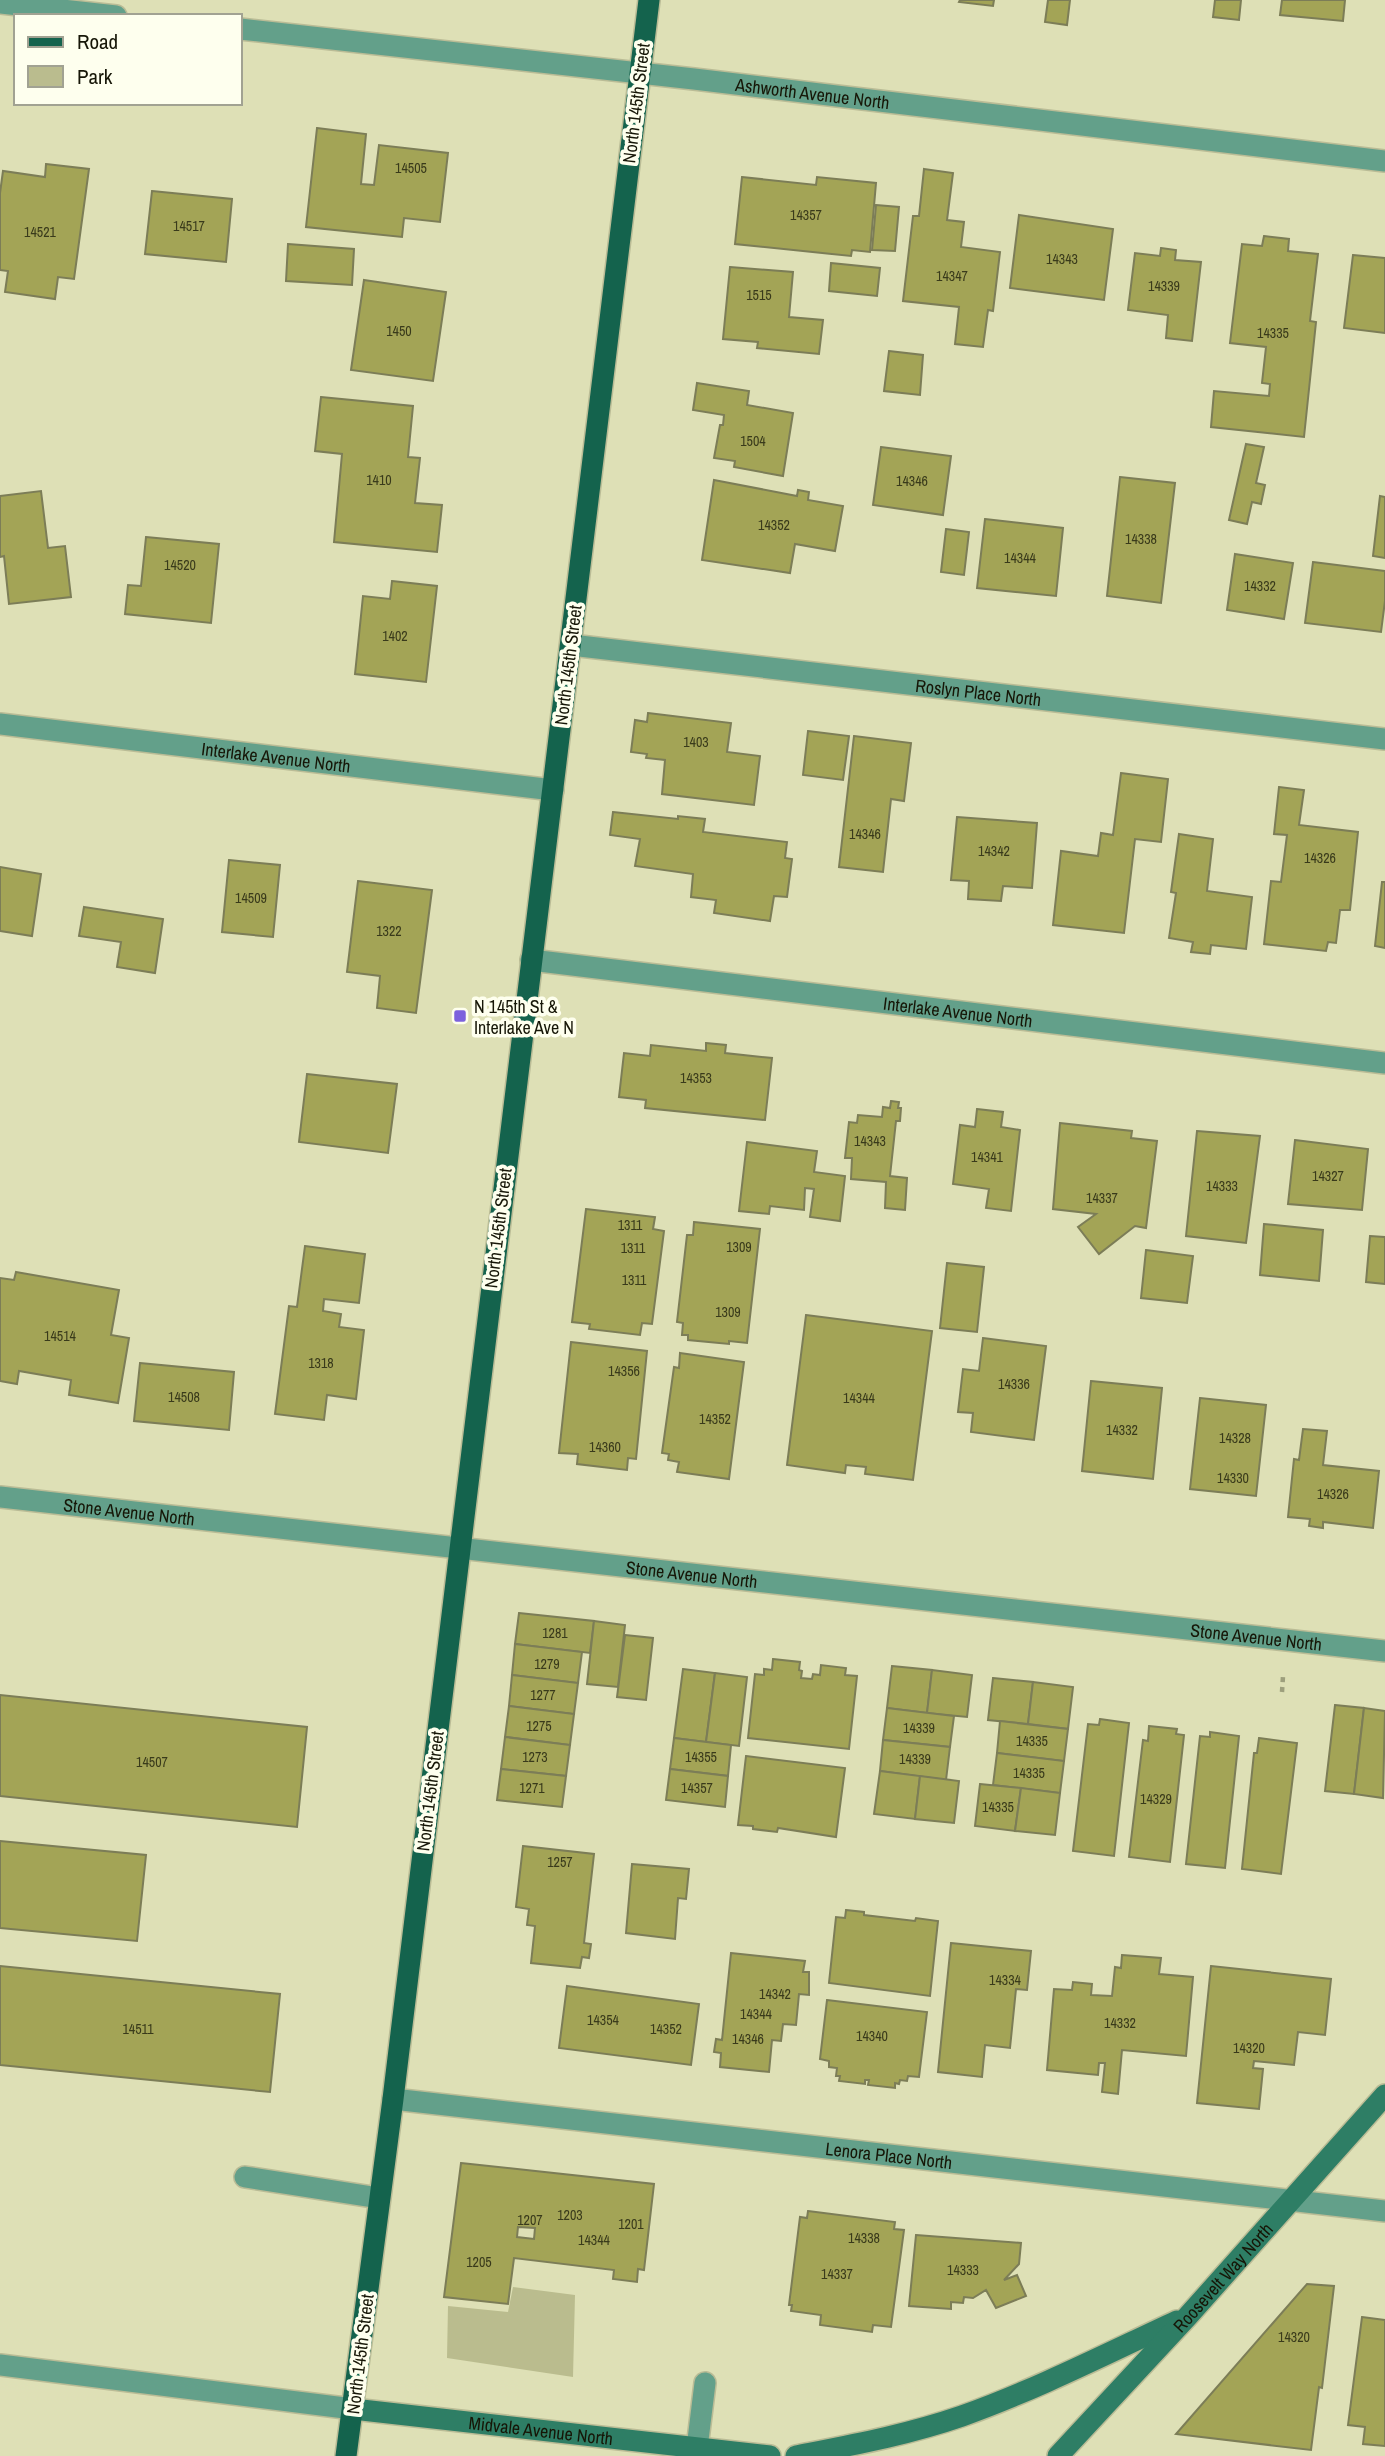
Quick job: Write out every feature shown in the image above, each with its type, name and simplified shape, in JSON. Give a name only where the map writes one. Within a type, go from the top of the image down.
[{"type":"main road","name":"North 145th Street","points":[[346,2456],[393,2099],[649,0]]},
{"type":"street","points":[[0,3],[98,14]]},
{"type":"street","name":"Ashworth Avenue North","points":[[242,29],[1385,161]]},
{"type":"street","name":"Roslyn Place North","points":[[571,645],[1385,738]]},
{"type":"street","name":"Interlake Avenue North","points":[[0,724],[553,790]]},
{"type":"street","name":"Interlake Avenue North","points":[[531,960],[1385,1063]]},
{"type":"street","name":"Stone Avenue North","points":[[0,1499],[1385,1651]]},
{"type":"street","name":"Roosevelt Way North","points":[[1058,2456],[1188,2316],[1385,2095]]},
{"type":"street","name":"Lenora Place North","points":[[393,2099],[1385,2211]]},
{"type":"street","points":[[245,2177],[379,2198]]},
{"type":"street","points":[[796,2456],[886,2439],[962,2415],[1078,2367],[1188,2316]]},
{"type":"street","points":[[0,2365],[353,2409]]},
{"type":"street","points":[[697,2448],[705,2383]]},
{"type":"street","name":"Midvale Avenue North","points":[[353,2409],[770,2456]]},
{"type":"green space","points":[[513,2287],[575,2295],[573,2377],[447,2358],[448,2306],[508,2312]]},
{"type":"building","points":[[994,0],[993,6],[959,2]]},
{"type":"building","points":[[1048,0],[1070,0],[1067,25],[1045,22]]},
{"type":"building","points":[[1215,0],[1241,0],[1239,20],[1213,17]]},
{"type":"building","points":[[1282,0],[1345,0],[1343,21],[1280,15]]},
{"type":"building","points":[[317,128],[366,134],[361,184],[374,185],[379,145],[448,153],[440,222],[404,218],[402,237],[306,227]]},
{"type":"building","points":[[46,164],[89,169],[74,279],[58,277],[55,299],[5,292],[8,271],[0,270],[0,193],[3,171],[45,177]]},
{"type":"building","points":[[924,169],[953,173],[947,220],[964,222],[961,247],[1000,252],[993,311],[988,310],[983,347],[955,344],[959,307],[903,301],[913,216],[919,216]]},
{"type":"building","points":[[742,177],[816,185],[817,177],[876,183],[870,252],[852,250],[851,256],[735,244]]},
{"type":"building","points":[[152,191],[232,199],[226,262],[145,254]]},
{"type":"building","points":[[876,205],[899,207],[895,251],[872,250]]},
{"type":"building","points":[[1019,215],[1113,229],[1104,300],[1010,288]]},
{"type":"building","points":[[1264,236],[1289,239],[1288,251],[1318,254],[1310,321],[1316,322],[1304,437],[1211,427],[1214,391],[1269,396],[1270,384],[1262,383],[1266,347],[1230,343],[1242,244],[1262,246]]},
{"type":"building","points":[[288,244],[354,249],[352,285],[286,281]]},
{"type":"building","points":[[1161,248],[1176,250],[1175,260],[1201,262],[1192,341],[1166,338],[1168,315],[1128,310],[1135,253],[1160,256]]},
{"type":"building","points":[[1353,255],[1385,258],[1385,333],[1344,328]]},
{"type":"building","points":[[831,263],[880,268],[877,296],[829,291]]},
{"type":"building","points":[[730,267],[793,272],[789,317],[823,320],[819,354],[757,348],[758,342],[723,339]]},
{"type":"building","points":[[364,280],[446,292],[433,381],[351,370]]},
{"type":"building","points":[[889,351],[923,355],[920,395],[884,391]]},
{"type":"building","points":[[697,383],[749,391],[747,405],[793,413],[783,476],[734,467],[735,461],[714,458],[724,415],[693,410]]},
{"type":"building","points":[[321,397],[413,406],[408,457],[420,458],[415,503],[442,505],[437,552],[334,542],[342,454],[315,451]]},
{"type":"building","points":[[1246,444],[1264,447],[1256,483],[1265,485],[1261,504],[1252,502],[1247,524],[1229,520]]},
{"type":"building","points":[[881,447],[951,456],[943,515],[873,505]]},
{"type":"building","points":[[1120,477],[1175,483],[1161,603],[1107,596]]},
{"type":"building","points":[[714,480],[797,496],[798,490],[809,492],[808,500],[843,506],[835,551],[795,544],[790,573],[702,560]]},
{"type":"building","points":[[41,491],[48,548],[65,546],[71,597],[9,604],[4,556],[0,557],[0,496]]},
{"type":"building","points":[[1380,496],[1385,497],[1385,558],[1373,556]]},
{"type":"building","points":[[985,519],[1063,528],[1056,596],[977,588]]},
{"type":"building","points":[[946,529],[969,532],[964,575],[941,572]]},
{"type":"building","points":[[146,537],[219,544],[211,623],[125,614],[128,585],[141,586]]},
{"type":"building","points":[[1235,554],[1293,563],[1284,619],[1227,610]]},
{"type":"building","points":[[1313,562],[1385,571],[1381,632],[1305,623]]},
{"type":"building","points":[[392,581],[437,586],[426,682],[355,674],[363,596],[390,599]]},
{"type":"building","points":[[648,713],[731,723],[727,752],[760,756],[754,805],[662,794],[665,760],[646,758],[647,754],[631,752],[635,720],[647,722]]},
{"type":"building","points":[[808,731],[849,736],[843,780],[803,775]]},
{"type":"building","points":[[854,736],[911,743],[904,801],[891,799],[883,872],[839,867]]},
{"type":"building","points":[[1121,773],[1168,779],[1161,842],[1135,839],[1124,933],[1053,925],[1061,851],[1098,856],[1101,833],[1113,835]]},
{"type":"building","points":[[1279,787],[1304,790],[1299,825],[1358,832],[1350,910],[1340,910],[1336,943],[1328,942],[1326,951],[1264,944],[1271,881],[1281,882],[1287,835],[1274,834]]},
{"type":"building","points":[[613,812],[705,819],[703,832],[787,842],[785,858],[792,859],[787,897],[774,896],[770,921],[714,913],[716,900],[691,897],[693,874],[635,866],[640,839],[610,835]]},
{"type":"building","points":[[957,817],[1037,823],[1032,888],[1003,886],[1001,901],[968,899],[969,881],[951,880]]},
{"type":"building","points":[[1179,834],[1213,839],[1207,891],[1252,897],[1246,949],[1211,945],[1210,954],[1191,952],[1193,942],[1169,938],[1176,893],[1171,892]]},
{"type":"building","points":[[229,860],[280,865],[273,937],[222,932]]},
{"type":"building","points":[[0,867],[41,874],[32,936],[0,931]]},
{"type":"building","points":[[358,881],[432,890],[416,1013],[377,1008],[380,976],[347,972]]},
{"type":"building","points":[[1382,882],[1385,882],[1385,948],[1375,946]]},
{"type":"building","points":[[84,907],[163,919],[155,973],[117,967],[121,942],[79,936]]},
{"type":"building","points":[[706,1043],[726,1045],[725,1053],[772,1058],[765,1120],[645,1108],[646,1100],[619,1097],[624,1053],[650,1056],[651,1045],[706,1051]]},
{"type":"building","points":[[307,1074],[397,1084],[388,1153],[299,1142]]},
{"type":"building","points":[[891,1101],[899,1102],[898,1108],[901,1108],[900,1121],[896,1121],[890,1176],[907,1178],[905,1210],[885,1208],[886,1182],[851,1179],[852,1158],[845,1158],[849,1122],[857,1123],[858,1115],[882,1117],[883,1107],[890,1108]]},
{"type":"building","points":[[977,1109],[1003,1112],[1001,1127],[1020,1130],[1011,1211],[986,1208],[989,1189],[953,1184],[960,1125],[975,1127]]},
{"type":"building","points":[[1060,1123],[1132,1131],[1131,1138],[1157,1141],[1146,1228],[1135,1226],[1099,1254],[1078,1227],[1096,1214],[1053,1209]]},
{"type":"building","points":[[1197,1131],[1260,1136],[1246,1243],[1186,1236]]},
{"type":"building","points":[[1295,1140],[1368,1149],[1362,1210],[1288,1204]]},
{"type":"building","points":[[747,1142],[817,1151],[814,1172],[845,1176],[840,1221],[810,1217],[814,1189],[805,1188],[804,1210],[770,1206],[769,1214],[739,1211]]},
{"type":"building","points":[[586,1209],[655,1217],[653,1229],[664,1231],[652,1324],[642,1323],[640,1335],[589,1329],[590,1324],[572,1322]]},
{"type":"building","points":[[694,1222],[760,1229],[747,1343],[688,1340],[688,1335],[682,1335],[683,1323],[677,1322],[687,1235],[693,1235]]},
{"type":"building","points":[[1264,1224],[1323,1230],[1319,1281],[1260,1275]]},
{"type":"building","points":[[1370,1236],[1385,1237],[1385,1284],[1366,1282]]},
{"type":"building","points":[[305,1246],[365,1254],[359,1303],[324,1299],[323,1311],[341,1314],[339,1327],[364,1330],[356,1399],[327,1395],[324,1420],[275,1414],[289,1306],[297,1307]]},
{"type":"building","points":[[1146,1250],[1193,1256],[1187,1303],[1141,1298]]},
{"type":"building","points":[[947,1263],[984,1267],[977,1332],[940,1328]]},
{"type":"building","points":[[16,1272],[119,1290],[111,1335],[129,1338],[118,1403],[69,1395],[71,1380],[19,1371],[17,1384],[0,1381],[0,1278],[14,1280]]},
{"type":"building","points":[[806,1315],[932,1331],[913,1480],[865,1474],[866,1467],[846,1465],[845,1473],[787,1465]]},
{"type":"building","points":[[983,1338],[1046,1346],[1034,1440],[971,1432],[973,1413],[958,1412],[963,1369],[979,1371]]},
{"type":"building","points":[[571,1342],[647,1351],[636,1459],[628,1458],[627,1470],[577,1464],[578,1454],[559,1453]]},
{"type":"building","points":[[680,1353],[744,1362],[729,1479],[677,1472],[679,1462],[668,1460],[669,1454],[662,1453],[674,1367],[679,1368]]},
{"type":"building","points":[[140,1363],[234,1372],[229,1430],[134,1421]]},
{"type":"building","points":[[1091,1381],[1162,1388],[1153,1479],[1082,1471]]},
{"type":"building","points":[[1200,1398],[1266,1405],[1256,1496],[1190,1489]]},
{"type":"building","points":[[1303,1429],[1327,1431],[1323,1465],[1379,1471],[1373,1528],[1323,1522],[1323,1528],[1309,1526],[1310,1519],[1288,1517],[1294,1459],[1299,1460]]},
{"type":"building","points":[[519,1613],[594,1621],[590,1653],[515,1644]]},
{"type":"building","points":[[594,1621],[625,1625],[618,1687],[587,1684]]},
{"type":"building","points":[[625,1635],[653,1638],[646,1700],[617,1697]]},
{"type":"building","points":[[515,1644],[582,1652],[578,1683],[512,1675]]},
{"type":"building","points":[[773,1659],[800,1662],[801,1678],[812,1679],[813,1674],[820,1675],[821,1665],[846,1668],[845,1675],[857,1676],[849,1749],[748,1738],[755,1674],[764,1675],[764,1669],[772,1670]]},
{"type":"building","points":[[892,1666],[932,1670],[927,1713],[887,1708]]},
{"type":"building","points":[[683,1669],[715,1673],[706,1742],[674,1738]]},
{"type":"building","points":[[932,1670],[972,1675],[967,1717],[927,1713]]},
{"type":"building","points":[[715,1673],[747,1677],[739,1746],[706,1742]]},
{"type":"building","points":[[512,1675],[578,1683],[574,1714],[509,1706]]},
{"type":"building","points":[[993,1678],[1033,1682],[1028,1724],[988,1720]]},
{"type":"building","points":[[1033,1682],[1073,1687],[1068,1729],[1028,1724]]},
{"type":"building","points":[[0,1695],[307,1727],[297,1827],[0,1796]]},
{"type":"building","points":[[1335,1705],[1364,1708],[1354,1794],[1325,1791]]},
{"type":"building","points":[[509,1706],[574,1714],[570,1745],[505,1737]]},
{"type":"building","points":[[887,1708],[954,1716],[950,1747],[883,1740]]},
{"type":"building","points":[[1364,1708],[1385,1711],[1383,1798],[1354,1794]]},
{"type":"building","points":[[1100,1719],[1129,1723],[1114,1856],[1073,1851],[1088,1724],[1099,1725]]},
{"type":"building","points":[[1000,1721],[1068,1729],[1064,1761],[997,1753]]},
{"type":"building","points":[[1149,1726],[1177,1729],[1176,1734],[1184,1735],[1170,1862],[1129,1857],[1143,1740],[1148,1741]]},
{"type":"building","points":[[1210,1732],[1239,1736],[1225,1868],[1186,1864],[1200,1736],[1210,1737]]},
{"type":"building","points":[[505,1737],[570,1745],[566,1776],[501,1769]]},
{"type":"building","points":[[674,1738],[731,1745],[728,1776],[670,1769]]},
{"type":"building","points":[[1259,1738],[1297,1743],[1281,1874],[1242,1869],[1254,1753],[1257,1753]]},
{"type":"building","points":[[883,1740],[950,1747],[946,1780],[880,1771]]},
{"type":"building","points":[[997,1753],[1064,1761],[1060,1793],[993,1785]]},
{"type":"building","points":[[746,1756],[845,1768],[836,1837],[778,1828],[777,1832],[738,1825]]},
{"type":"building","points":[[501,1769],[566,1776],[562,1807],[497,1800]]},
{"type":"building","points":[[670,1769],[728,1776],[725,1807],[666,1800]]},
{"type":"building","points":[[880,1771],[920,1776],[915,1819],[874,1814]]},
{"type":"building","points":[[920,1776],[959,1781],[954,1823],[915,1819]]},
{"type":"building","points":[[980,1784],[1021,1788],[1015,1831],[975,1826]]},
{"type":"building","points":[[1021,1788],[1060,1793],[1055,1835],[1015,1831]]},
{"type":"building","points":[[0,1841],[146,1855],[137,1941],[0,1928]]},
{"type":"building","points":[[523,1846],[594,1854],[584,1943],[591,1944],[589,1958],[582,1957],[580,1968],[531,1963],[535,1926],[527,1925],[529,1909],[516,1907]]},
{"type":"building","points":[[632,1864],[689,1869],[686,1899],[678,1898],[675,1939],[626,1933]]},
{"type":"building","points":[[846,1910],[864,1912],[864,1915],[938,1921],[930,1996],[829,1983],[836,1917],[845,1918]]},
{"type":"building","points":[[951,1943],[1031,1951],[1027,1990],[1016,1989],[1010,2048],[985,2045],[982,2077],[938,2072]]},
{"type":"building","points":[[731,1953],[805,1961],[803,1972],[809,1972],[809,1995],[799,1994],[796,2025],[783,2024],[781,2041],[772,2040],[769,2072],[720,2067],[721,2053],[714,2052],[716,2039],[722,2040]]},
{"type":"building","points":[[1122,1955],[1161,1958],[1159,1974],[1193,1977],[1186,2056],[1122,2050],[1118,2094],[1102,2092],[1105,2063],[1099,2063],[1098,2075],[1047,2070],[1054,1989],[1072,1990],[1073,1982],[1092,1984],[1091,1995],[1112,1996],[1115,1967],[1121,1968]]},
{"type":"building","points":[[0,1966],[280,1994],[270,2092],[0,2065]]},
{"type":"building","points":[[1211,1966],[1331,1979],[1325,2035],[1298,2032],[1294,2065],[1254,2061],[1253,2068],[1263,2069],[1259,2109],[1197,2103]]},
{"type":"building","points":[[567,1986],[699,2004],[691,2065],[559,2048]]},
{"type":"building","points":[[827,2000],[927,2012],[919,2077],[908,2076],[907,2081],[900,2080],[899,2084],[895,2083],[895,2088],[868,2085],[869,2080],[865,2080],[865,2084],[839,2081],[840,2076],[836,2076],[837,2068],[829,2067],[829,2061],[820,2059]]},
{"type":"building","points":[[461,2163],[654,2184],[644,2270],[638,2269],[637,2282],[613,2279],[614,2270],[514,2258],[508,2304],[444,2297]],"holes":[[[518,2227],[535,2228],[534,2239],[517,2237]]]},
{"type":"building","points":[[808,2211],[895,2222],[894,2229],[904,2230],[891,2327],[873,2325],[872,2332],[820,2325],[821,2315],[791,2311],[792,2305],[789,2305],[800,2217],[807,2218]]},
{"type":"building","points":[[916,2235],[1021,2243],[1019,2264],[1004,2280],[1017,2275],[1026,2296],[996,2308],[986,2290],[973,2298],[964,2297],[963,2303],[951,2302],[951,2309],[909,2306]]},
{"type":"building","points":[[1307,2284],[1334,2286],[1322,2388],[1319,2387],[1311,2450],[1176,2434]]},
{"type":"building","points":[[1362,2317],[1385,2320],[1385,2446],[1363,2444],[1365,2427],[1348,2425]]},
{"type":"place","name":"N 145th St & Interlake Ave N","points":[[460,1016]]}]
